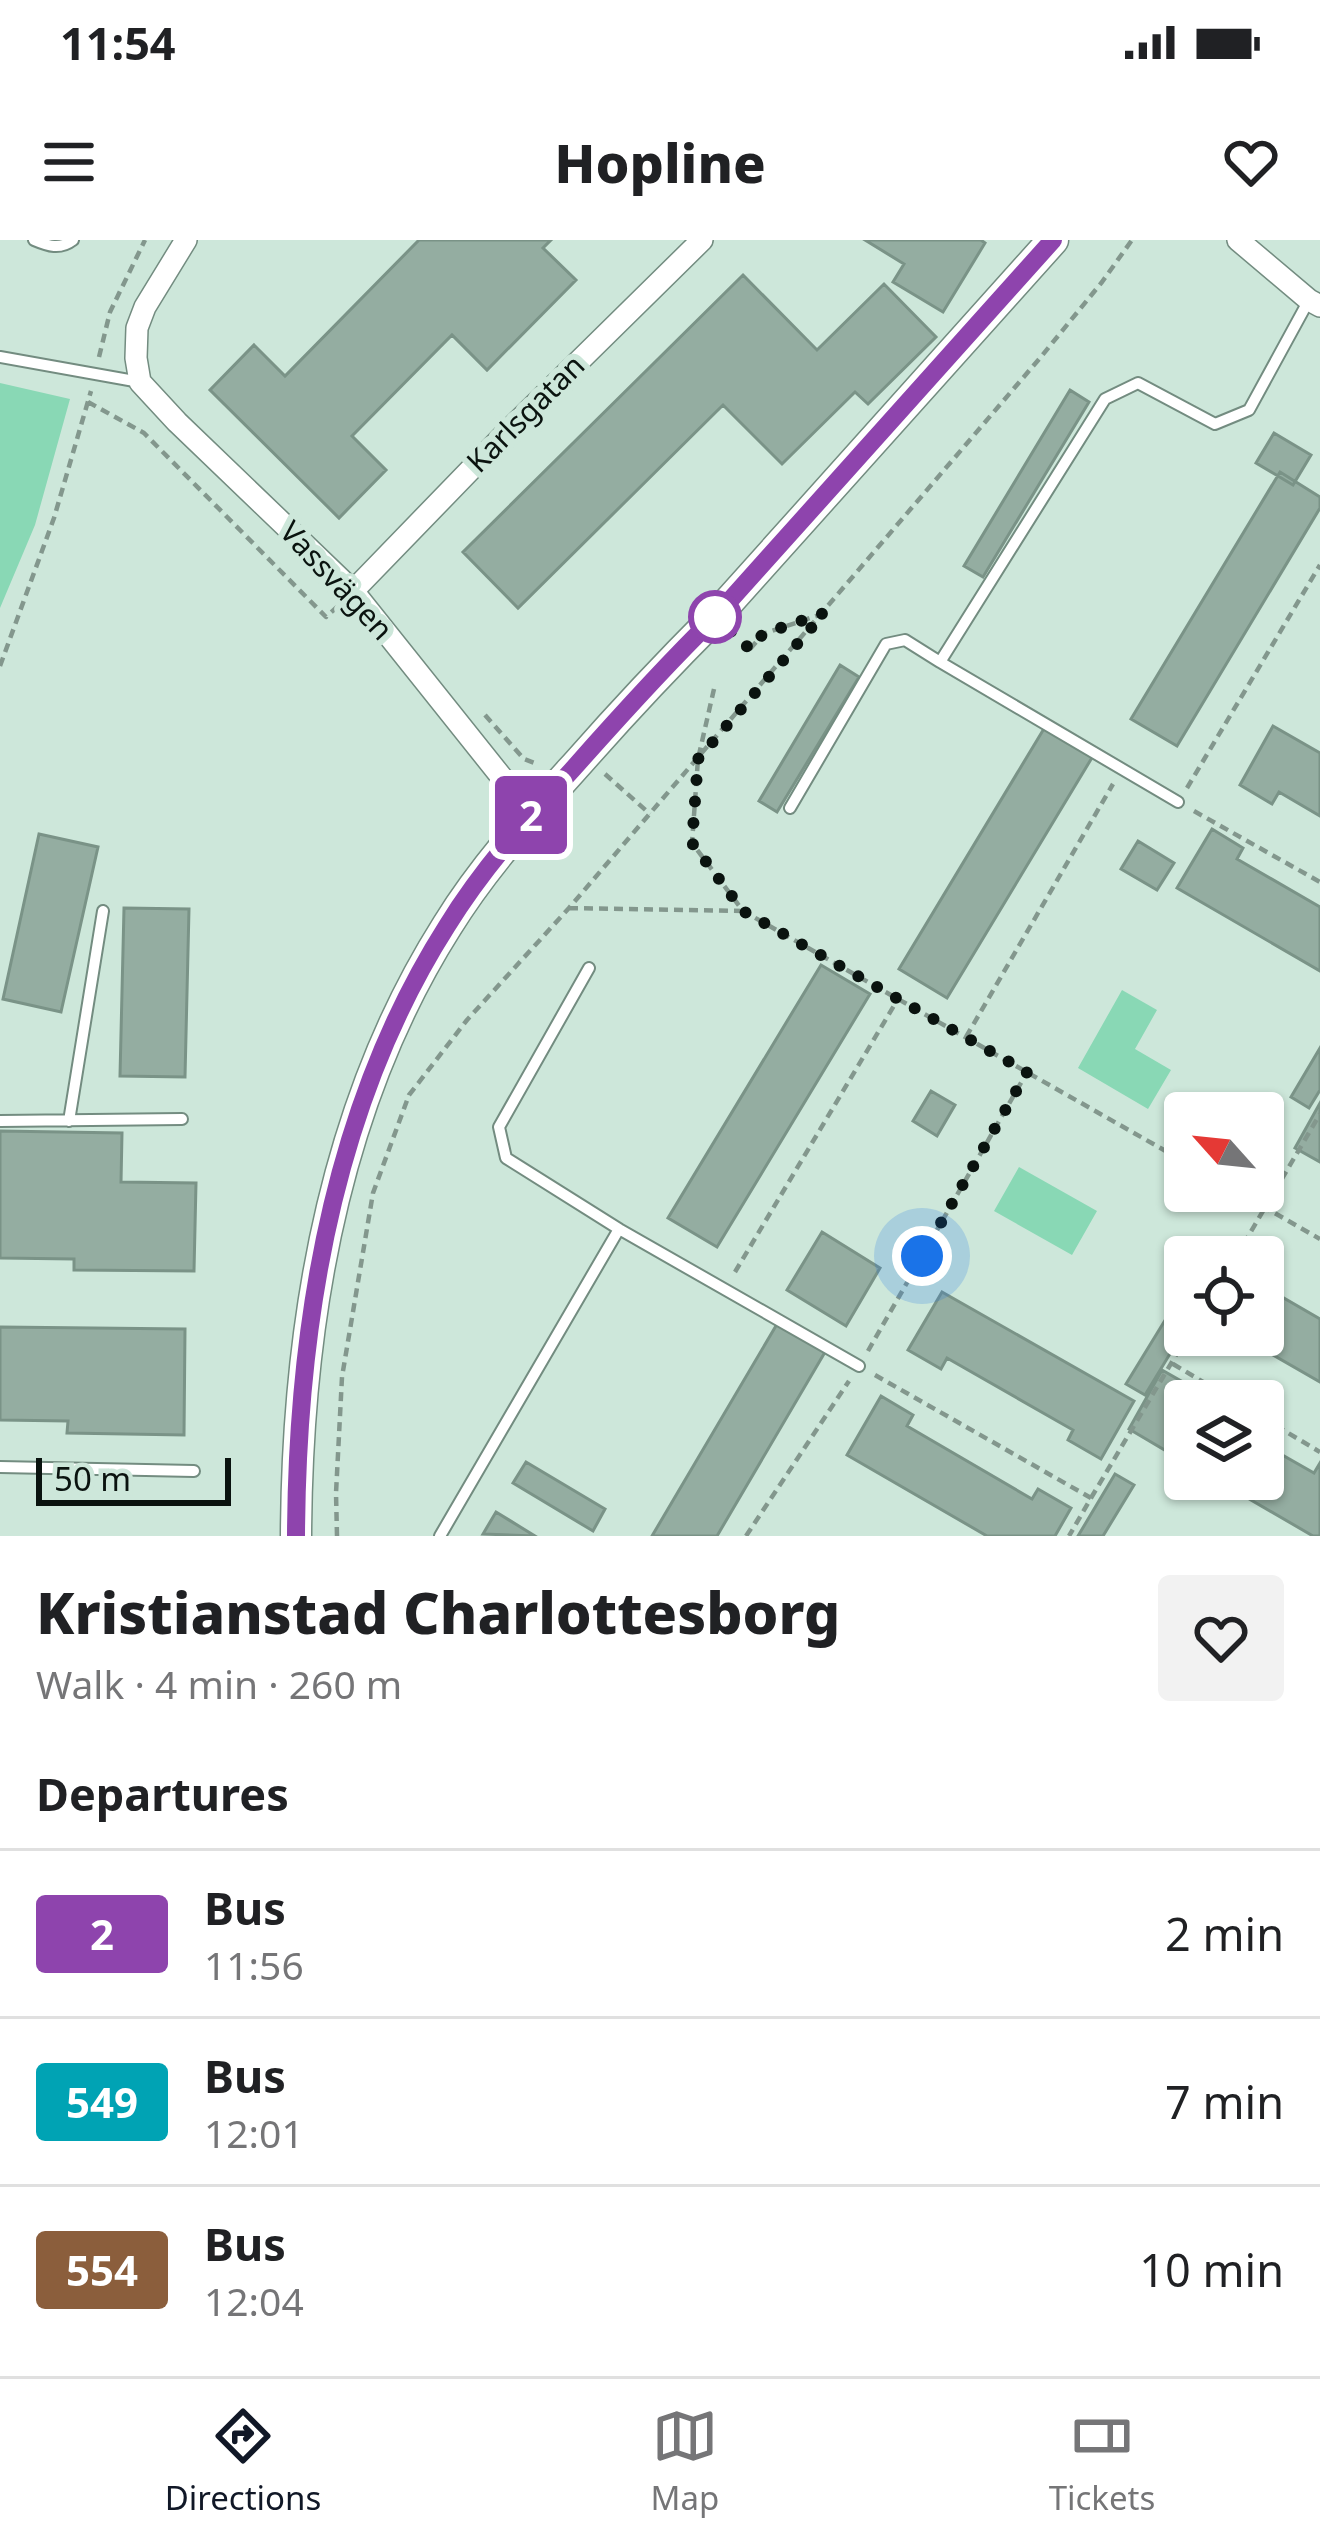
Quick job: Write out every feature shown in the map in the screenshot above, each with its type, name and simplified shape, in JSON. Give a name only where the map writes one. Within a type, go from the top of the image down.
[{"type":"main road","points":[[296,1536],[302,1399],[324,1243],[376,1067],[446,926],[531,814],[1053,240]]},
{"type":"street","points":[[140,382],[137,328],[186,240]]},
{"type":"street","name":"Karlsgatan","points":[[353,591],[702,240]]},
{"type":"street","points":[[1238,240],[1314,303]]},
{"type":"street","name":"Vassvägen","points":[[140,382],[353,591],[531,814]]},
{"type":"lane","points":[[34,240],[61,247],[73,240]]},
{"type":"lane","points":[[940,662],[1105,399],[1138,383],[1215,424],[1249,410],[1314,303]]},
{"type":"lane","points":[[0,357],[140,382]]},
{"type":"lane","points":[[790,808],[886,644],[905,640],[1178,802]]},
{"type":"lane","points":[[70,1120],[103,911]]},
{"type":"lane","points":[[589,968],[499,1127],[506,1158],[619,1229],[859,1366]]},
{"type":"lane","points":[[0,1121],[182,1119]]},
{"type":"lane","points":[[440,1536],[619,1229]]},
{"type":"lane","points":[[0,1467],[194,1472]]},
{"type":"path","points":[[0,666],[54,518],[110,312],[145,240]]},
{"type":"path","points":[[337,1536],[342,1377],[373,1193],[409,1095],[467,1020],[698,759],[1040,358],[1132,240]]},
{"type":"path","points":[[1320,565],[1178,802],[1320,882]]},
{"type":"path","points":[[750,649],[763,634],[824,613]]},
{"type":"path","points":[[714,689],[698,759],[692,843],[743,911],[1164,1150]]},
{"type":"path","points":[[966,1037],[1122,769]]},
{"type":"path","points":[[569,908],[743,911]]},
{"type":"path","points":[[724,1289],[898,999]]},
{"type":"path","points":[[746,1536],[859,1366],[1027,1072]]},
{"type":"path","points":[[1284,1178],[1320,1114]]},
{"type":"path","points":[[1274,1212],[1320,1239]]},
{"type":"path","points":[[1069,1536],[1174,1356]]},
{"type":"path","points":[[1170,1363],[1199,1380]]},
{"type":"path","points":[[859,1366],[1091,1498]]},
{"type":"path","points":[[1284,1430],[1320,1451]]},
{"type":"green space","points":[[0,383],[70,399],[35,525],[0,608]]},
{"type":"green space","points":[[1122,990],[1157,1010],[1135,1049],[1171,1070],[1148,1109],[1078,1068]]},
{"type":"green space","points":[[1019,1167],[1097,1211],[1072,1255],[994,1211]]},
{"type":"building","points":[[419,240],[551,240],[543,248],[576,280],[487,370],[452,335],[352,436],[386,470],[339,518],[210,390],[254,345],[285,376]]},
{"type":"building","points":[[865,240],[985,243],[943,312],[893,282],[904,264]]},
{"type":"building","points":[[743,275],[817,350],[884,284],[936,337],[868,404],[855,392],[782,464],[723,405],[518,608],[463,552]]},
{"type":"building","points":[[1070,390],[1089,402],[983,577],[964,566]]},
{"type":"building","points":[[1274,433],[1311,455],[1293,485],[1256,463]]},
{"type":"building","points":[[1280,472],[1320,497],[1320,508],[1177,746],[1131,719]]},
{"type":"building","points":[[840,665],[859,677],[777,812],[759,801]]},
{"type":"building","points":[[1048,722],[1096,751],[947,998],[899,969]]},
{"type":"building","points":[[1273,726],[1320,753],[1320,816],[1279,792],[1272,804],[1240,785]]},
{"type":"building","points":[[1212,829],[1243,848],[1237,859],[1320,907],[1320,971],[1177,888]]},
{"type":"building","points":[[39,834],[98,847],[61,1012],[3,999]]},
{"type":"building","points":[[1138,841],[1174,863],[1157,890],[1121,869]]},
{"type":"building","points":[[124,908],[189,909],[185,1077],[120,1076]]},
{"type":"building","points":[[821,965],[870,994],[717,1247],[668,1218]]},
{"type":"building","points":[[1320,1048],[1320,1090],[1309,1108],[1291,1097]]},
{"type":"building","points":[[931,1091],[955,1105],[937,1136],[913,1121]]},
{"type":"building","points":[[1320,1103],[1320,1162],[1295,1148]]},
{"type":"building","points":[[0,1131],[122,1133],[121,1182],[196,1183],[194,1271],[74,1270],[74,1259],[0,1258]]},
{"type":"building","points":[[822,1232],[880,1268],[846,1326],[787,1290]]},
{"type":"building","points":[[942,1292],[1134,1401],[1101,1459],[1068,1440],[1073,1430],[947,1358],[941,1369],[908,1350]]},
{"type":"building","points":[[1284,1298],[1320,1319],[1320,1382],[1275,1356],[1284,1356]]},
{"type":"building","points":[[780,1319],[828,1347],[717,1536],[652,1536]]},
{"type":"building","points":[[1164,1322],[1164,1356],[1169,1356],[1145,1395],[1126,1384]]},
{"type":"building","points":[[0,1327],[185,1329],[184,1435],[67,1433],[68,1421],[0,1420]]},
{"type":"building","points":[[1162,1370],[1179,1380],[1164,1380],[1164,1450],[1129,1429]]},
{"type":"building","points":[[881,1396],[913,1415],[907,1426],[1032,1499],[1038,1489],[1071,1508],[1055,1536],[987,1536],[847,1455]]},
{"type":"building","points":[[1284,1456],[1314,1473],[1320,1463],[1320,1536],[1251,1500],[1284,1500]]},
{"type":"building","points":[[526,1462],[605,1509],[593,1531],[513,1483]]},
{"type":"building","points":[[1115,1474],[1134,1485],[1103,1536],[1078,1536]]},
{"type":"building","points":[[496,1512],[535,1536],[483,1534]]},
{"type":"bus line","name":"2","points":[[296,1536],[303,1377],[337,1189],[376,1067],[446,926],[531,814],[1053,240]]},
{"type":"route","points":[[715,617],[750,649],[763,634],[824,613],[698,759],[692,843],[743,911],[1027,1072],[922,1256]]}]
